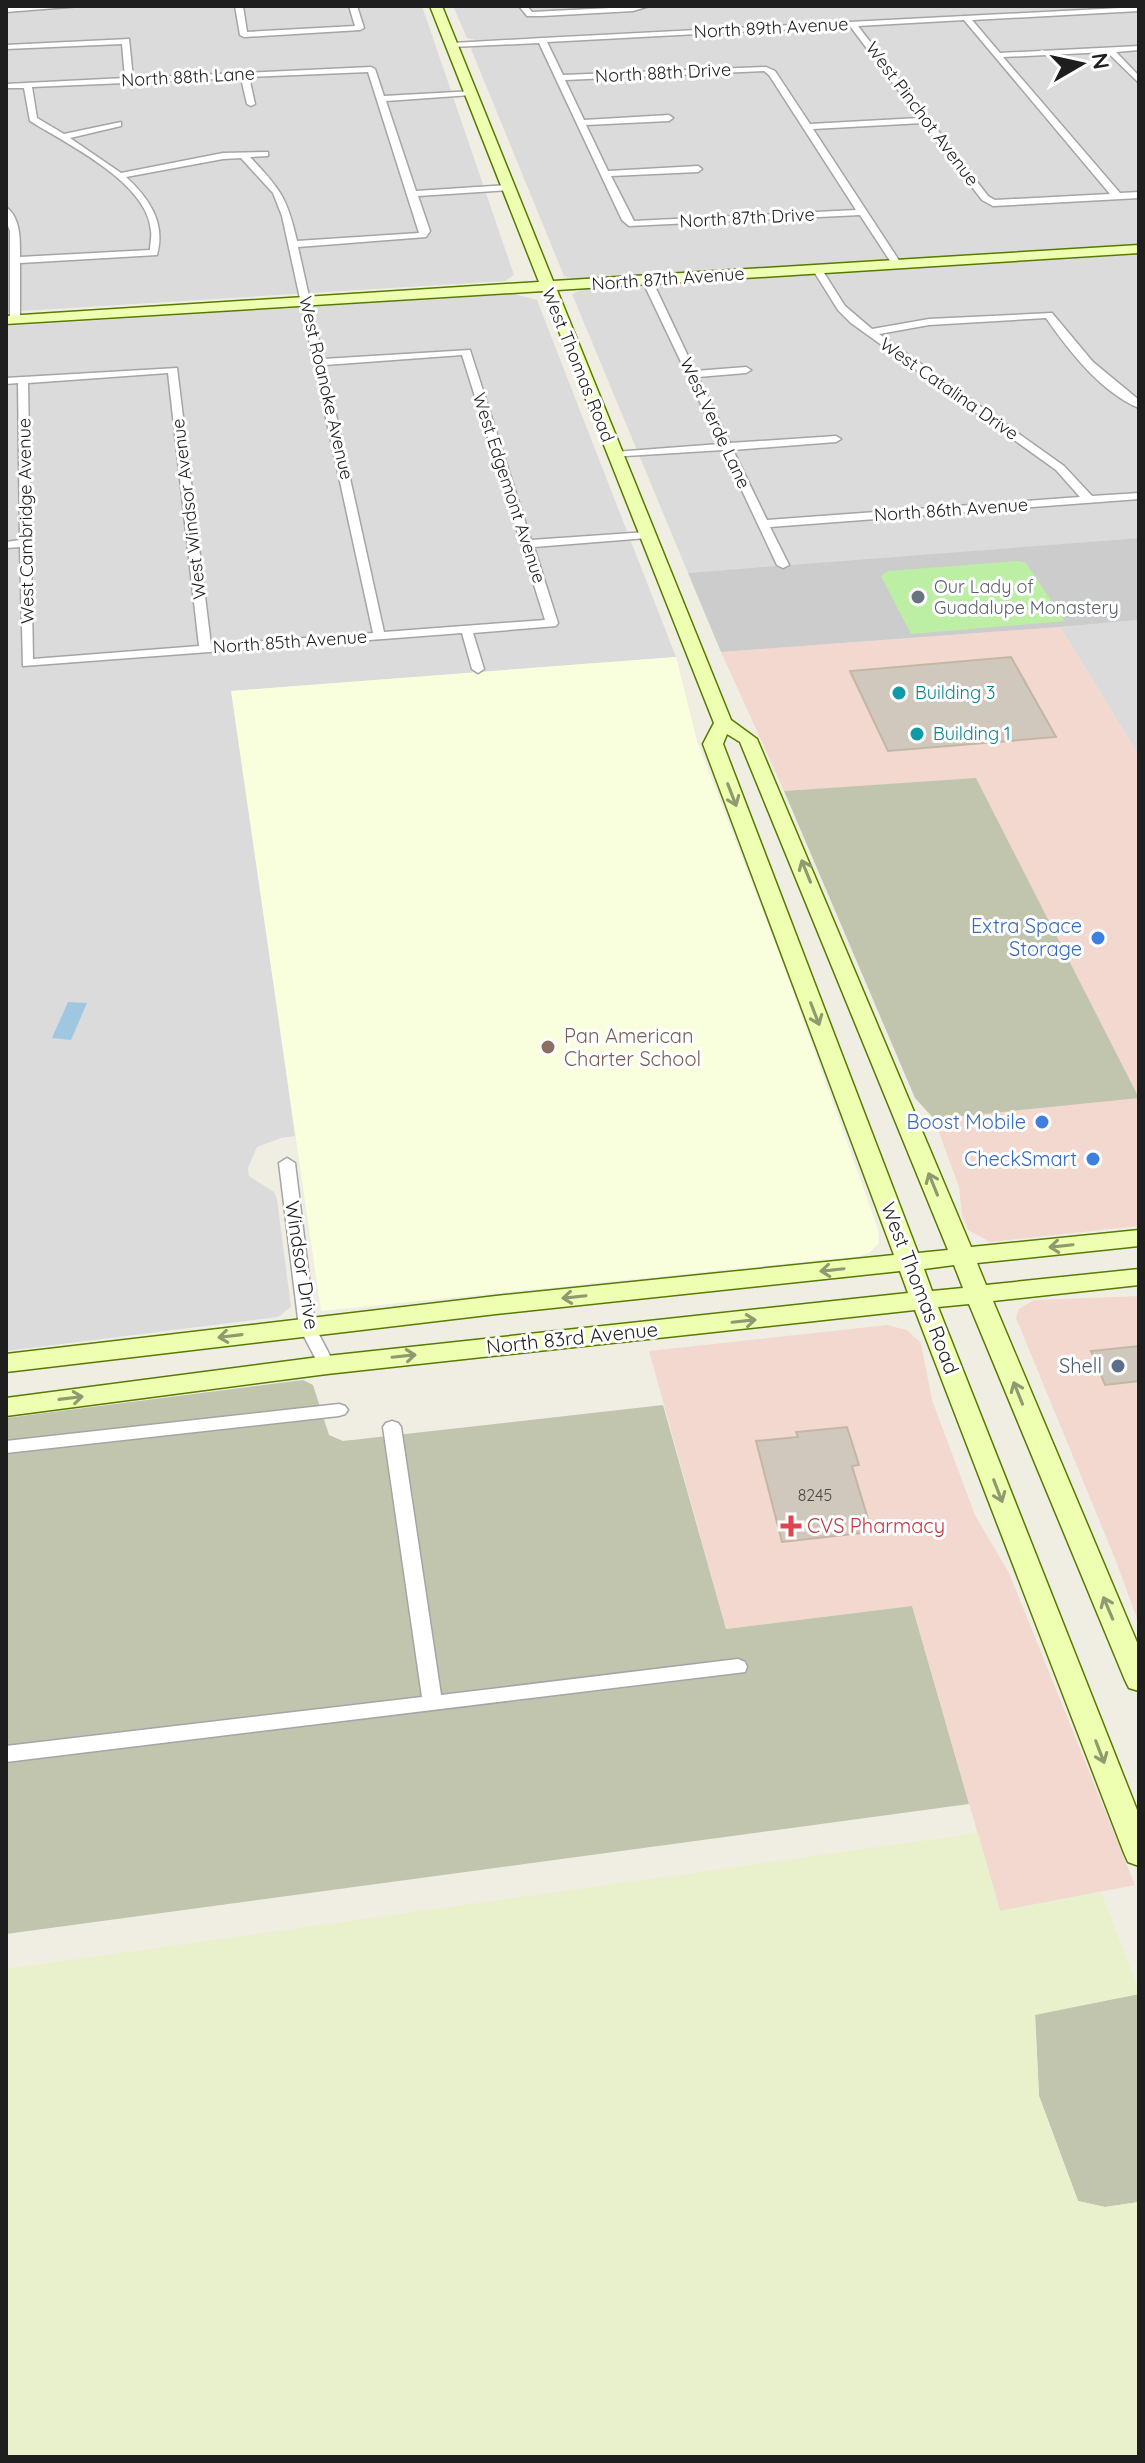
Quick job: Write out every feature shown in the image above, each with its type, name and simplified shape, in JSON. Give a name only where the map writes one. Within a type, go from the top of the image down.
[{"type":"main road","name":"West Thomas Road","points":[[436,6],[723,723],[748,739],[924,1302],[1139,1852]]},
{"type":"main road","name":"North 87th Avenue","points":[[10,320],[1139,249]]},
{"type":"main road","name":"West Thomas Road","points":[[723,723],[713,744],[962,1257],[1139,1680]]},
{"type":"main road","name":"North 83rd Avenue","points":[[6,1363],[307,1327],[1139,1238]]},
{"type":"main road","name":"North 83rd Avenue","points":[[6,1407],[327,1365],[1139,1277]]},
{"type":"street","points":[[6,10],[77,6]]},
{"type":"street","points":[[239,6],[244,35],[360,28],[353,6]]},
{"type":"street","points":[[523,6],[530,14],[645,7]]},
{"type":"street","name":"North 89th Avenue","points":[[452,45],[1139,9]]},
{"type":"street","points":[[966,18],[1117,196],[1139,195]]},
{"type":"street","name":"West Pinchot Avenue","points":[[852,24],[985,198],[993,203],[1117,196]]},
{"type":"street","points":[[542,40],[605,174],[698,169]]},
{"type":"street","points":[[6,47],[126,41],[129,79]]},
{"type":"street","points":[[998,55],[1139,48]]},
{"type":"street","points":[[1109,49],[1139,81]]},
{"type":"street","name":"North 88th Lane","points":[[6,86],[371,69],[383,99]]},
{"type":"street","name":"North 88th Drive","points":[[560,78],[766,69],[772,73],[807,127]]},
{"type":"street","points":[[244,74],[251,104]]},
{"type":"street","points":[[15,260],[154,253],[159,238],[150,213],[122,175],[33,119],[28,85]]},
{"type":"street","points":[[294,244],[423,235],[425,231],[383,99],[471,93]]},
{"type":"street","points":[[581,123],[669,118]]},
{"type":"street","points":[[897,265],[807,127],[927,120]]},
{"type":"street","points":[[60,138],[118,124]]},
{"type":"street","points":[[122,175],[223,156],[265,154]]},
{"type":"street","name":"West Roanoke Avenue","points":[[243,155],[277,192],[294,244],[379,635]]},
{"type":"street","name":"North 87th Drive","points":[[605,174],[627,220],[632,224],[862,212]]},
{"type":"street","points":[[414,194],[508,188]]},
{"type":"street","points":[[6,210],[15,231],[10,320]]},
{"type":"street","name":"West Catalina Drive","points":[[818,270],[841,308],[869,333],[1060,468],[1089,500]]},
{"type":"street","name":"West Verde Lane","points":[[647,280],[783,565]]},
{"type":"street","points":[[869,333],[929,322],[1049,315],[1089,367],[1139,405]]},
{"type":"street","name":"West Edgemont Avenue","points":[[320,362],[466,352],[552,623]]},
{"type":"street","name":"West Windsor Avenue","points":[[23,380],[173,370],[205,649]]},
{"type":"street","points":[[692,374],[746,370]]},
{"type":"street","points":[[6,381],[23,380]]},
{"type":"street","name":"West Cambridge Avenue","points":[[23,380],[27,663]]},
{"type":"street","points":[[614,455],[836,439]]},
{"type":"street","name":"North 86th Avenue","points":[[763,524],[1139,496]]},
{"type":"street","points":[[527,544],[647,535]]},
{"type":"street","points":[[6,545],[27,543]]},
{"type":"street","name":"North 85th Avenue","points":[[27,663],[552,623]]},
{"type":"street","points":[[466,628],[478,669]]},
{"type":"street","name":"Windsor Drive","points":[[287,1163],[307,1327],[327,1365]]},
{"type":"street","points":[[6,1447],[339,1410]]},
{"type":"street","points":[[392,1427],[433,1704]]},
{"type":"street","points":[[6,1754],[738,1667]]},
{"type":"shaded area","points":[[6,6],[422,6],[514,275],[505,281],[6,312]]},
{"type":"shaded area","points":[[453,6],[1139,6],[476,40],[467,38]]},
{"type":"shaded area","points":[[1139,11],[1139,245],[579,280],[564,276],[471,49],[477,45]]},
{"type":"shaded area","points":[[1139,254],[1139,538],[830,563],[688,573],[572,294],[584,289]]},
{"type":"shaded area","points":[[515,294],[537,300],[676,657],[232,691],[295,1136],[257,1147],[248,1168],[249,1176],[274,1192],[277,1199],[291,1307],[278,1317],[6,1351],[6,326]]},
{"type":"shaded area","name":"Our Lady of Guadalupe Monastery","points":[[1139,538],[1139,620],[1060,627],[721,652],[688,573]]},
{"type":"shaded area","points":[[1139,620],[1139,756],[1060,627]]},
{"type":"shaded area","points":[[1060,627],[1139,756],[1139,1226],[990,1242],[968,1230],[962,1215],[959,1187],[934,1119],[1138,1097],[976,779],[784,791],[721,652]]},
{"type":"shaded area","name":"Pan American Charter School","points":[[676,657],[697,741],[781,958],[878,1229],[879,1243],[869,1253],[860,1256],[321,1311],[231,691]]},
{"type":"shaded area","points":[[976,778],[1139,1098],[934,1119],[915,1098],[784,791]]},
{"type":"shaded area","points":[[1139,1296],[1139,1624],[1016,1318],[1019,1309],[1034,1300]]},
{"type":"shaded area","points":[[887,1325],[907,1330],[921,1343],[932,1400],[975,1515],[1009,1573],[1135,1885],[1000,1911],[912,1606],[726,1629],[649,1351]]},
{"type":"shaded area","points":[[303,1380],[313,1385],[329,1435],[343,1441],[663,1405],[726,1629],[912,1606],[969,1804],[6,1934],[6,1418]]},
{"type":"shaded area","points":[[978,1833],[1000,1911],[1101,1892],[1139,1990],[1139,1994],[1035,2015],[1039,2096],[1078,2201],[1105,2207],[1139,2202],[1139,2457],[6,2457],[6,1969]]},
{"type":"shaded area","points":[[1139,1994],[1139,2202],[1105,2207],[1078,2201],[1039,2096],[1035,2014]]},
{"type":"green space","points":[[1018,561],[1026,563],[1065,621],[911,634],[881,576],[888,571]]},
{"type":"water","points":[[68,1002],[87,1003],[71,1040],[52,1038]]},
{"type":"building","points":[[1011,657],[1056,737],[888,751],[850,671]]},
{"type":"building","name":"Shell","points":[[1139,1346],[1139,1381],[1105,1385],[1091,1351]]},
{"type":"building","name":"CVS Pharmacy","points":[[847,1427],[859,1465],[852,1466],[872,1532],[782,1542],[756,1441],[798,1437],[796,1432]]},
{"type":"place","name":"Our Lady of Guadalupe Monastery","points":[[918,597]]},
{"type":"place","name":"Building 3","points":[[899,693]]},
{"type":"place","name":"Building 1","points":[[917,734]]},
{"type":"place","name":"Extra Space Storage","points":[[1098,938]]},
{"type":"place","name":"Pan American Charter School","points":[[548,1047]]},
{"type":"place","name":"Boost Mobile","points":[[1042,1122]]},
{"type":"place","name":"CheckSmart","points":[[1093,1159]]},
{"type":"place","name":"Shell","points":[[1118,1366]]},
{"type":"place","name":"CVS Pharmacy","points":[[791,1526]]}]
